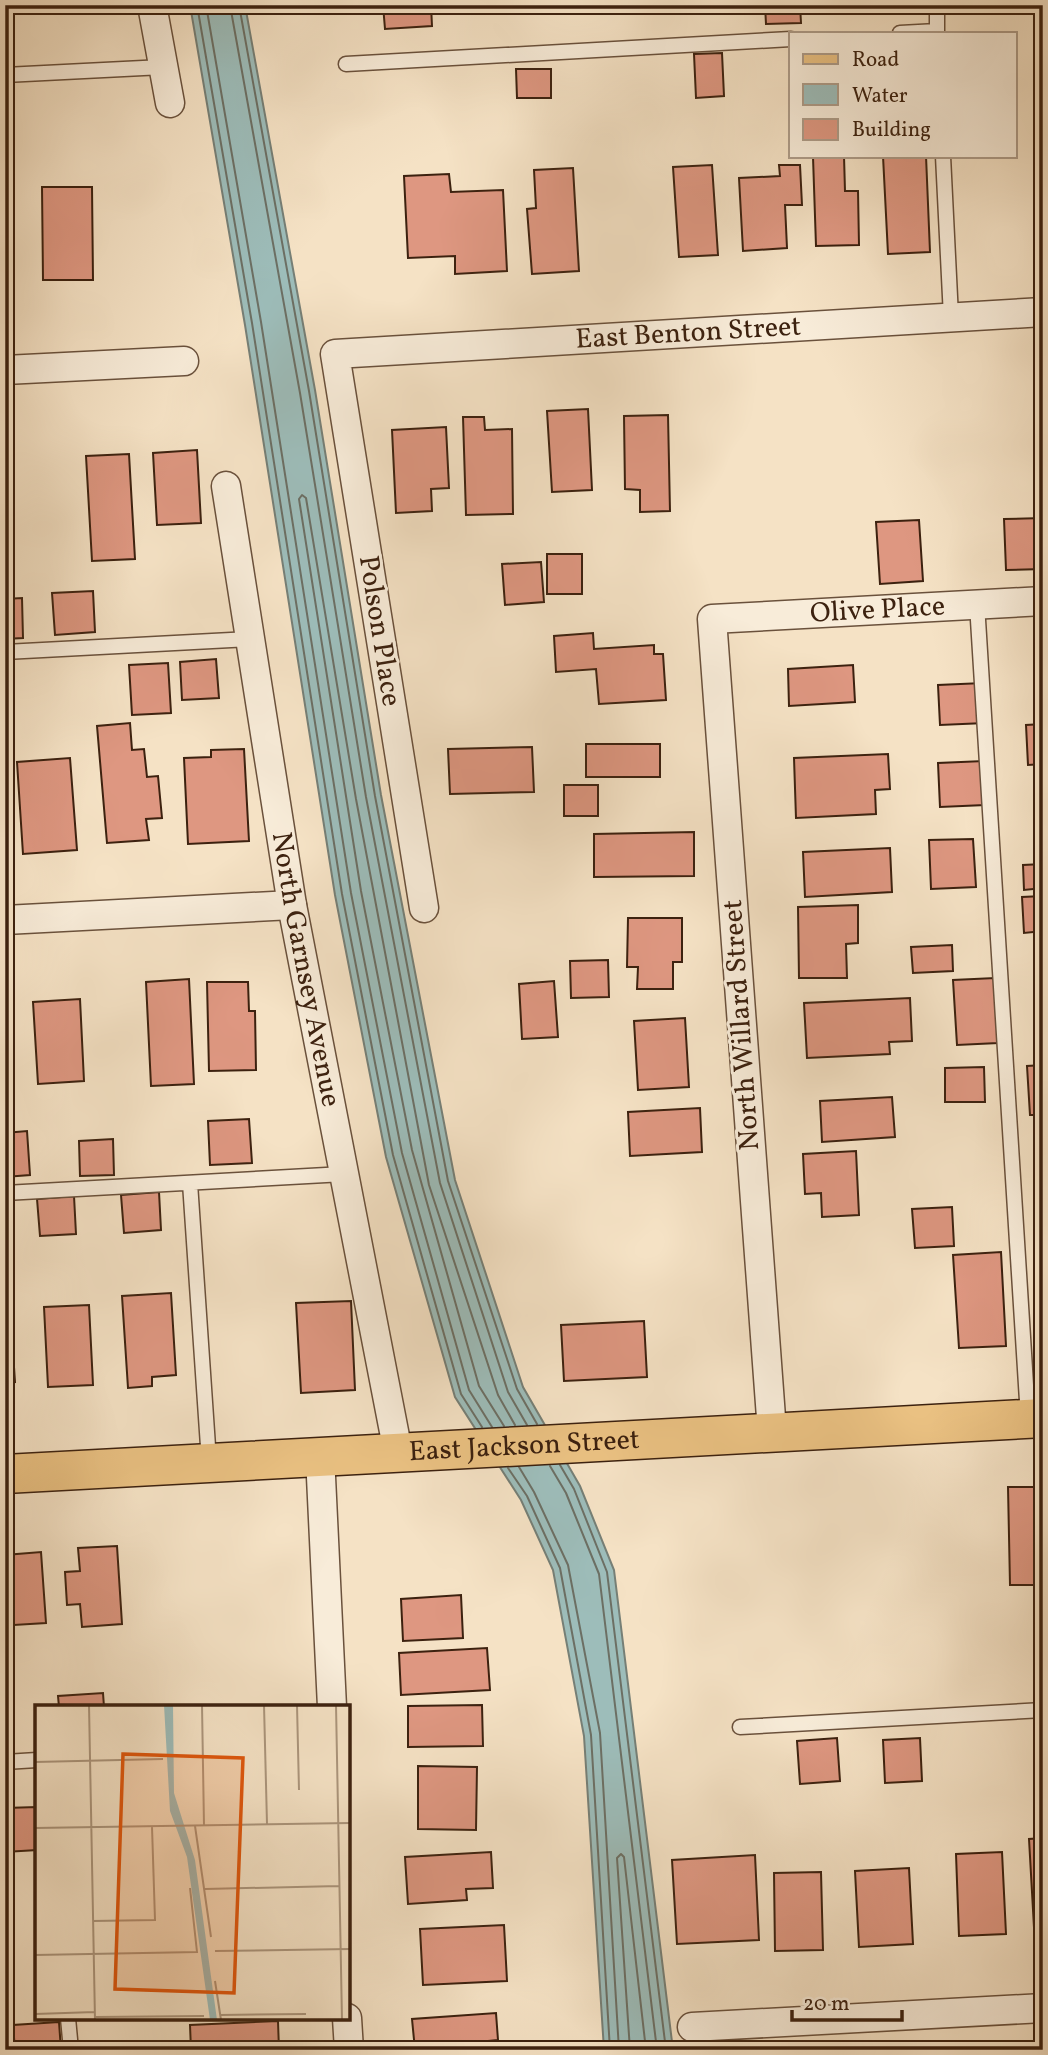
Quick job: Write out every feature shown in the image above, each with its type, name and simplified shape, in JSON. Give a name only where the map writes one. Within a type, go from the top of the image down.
[{"type":"main road","name":"East Jackson Street","points":[[5,1474],[1035,1419]]},
{"type":"street","points":[[152,5],[170,103]]},
{"type":"street","name":"East Benton Street","points":[[335,354],[1043,312]]},
{"type":"street","name":"Polson Place","points":[[335,354],[424,908]]},
{"type":"street","points":[[5,370],[184,361]]},
{"type":"street","name":"North Garnsey Avenue","points":[[226,486],[292,905],[398,1452]]},
{"type":"street","name":"Olive Place","points":[[712,619],[1043,601]]},
{"type":"street","name":"North Willard Street","points":[[712,619],[772,1432]]},
{"type":"street","points":[[5,920],[292,905]]},
{"type":"street","points":[[320,1456],[332,1705]]},
{"type":"street","points":[[692,2027],[1043,2008]]},
{"type":"street","points":[[347,2020],[349,2050]]},
{"type":"lane","points":[[937,5],[937,32]]},
{"type":"lane","points":[[346,64],[789,39]]},
{"type":"lane","points":[[5,75],[163,67]]},
{"type":"lane","points":[[943,158],[951,317]]},
{"type":"lane","points":[[977,604],[1035,1419]]},
{"type":"lane","points":[[5,652],[250,639]]},
{"type":"lane","points":[[5,1193],[344,1174]]},
{"type":"lane","points":[[190,1182],[209,1463]]},
{"type":"lane","points":[[740,1727],[1043,1710]]},
{"type":"lane","points":[[5,1762],[35,1760]]},
{"type":"lane","points":[[68,2020],[71,2050]]},
{"type":"water","points":[[190,5],[245,5],[315,390],[381,795],[455,1180],[523,1387],[580,1486],[614,1570],[673,2050],[604,2050],[584,1736],[553,1570],[521,1500],[455,1397],[386,1157],[335,895],[245,325]]},
{"type":"building","points":[[383,5],[431,5],[432,26],[385,29]]},
{"type":"building","points":[[765,5],[800,5],[801,23],[766,24]]},
{"type":"building","points":[[722,53],[724,96],[696,98],[694,54]]},
{"type":"building","points":[[516,69],[551,69],[551,98],[517,98]]},
{"type":"building","points":[[1043,92],[1043,195],[1042,195],[1037,93]]},
{"type":"building","points":[[813,158],[844,158],[845,191],[858,191],[859,245],[816,246]]},
{"type":"building","points":[[883,158],[926,158],[930,252],[888,254]]},
{"type":"building","points":[[712,165],[718,255],[679,257],[673,167]]},
{"type":"building","points":[[779,165],[800,165],[802,205],[785,205],[787,248],[743,251],[739,178],[780,176]]},
{"type":"building","points":[[573,168],[579,271],[532,274],[527,209],[536,208],[534,170]]},
{"type":"building","points":[[449,174],[451,192],[503,190],[507,271],[455,274],[455,256],[408,258],[404,176]]},
{"type":"building","points":[[42,187],[92,187],[93,280],[43,280]]},
{"type":"building","points":[[588,409],[592,490],[552,492],[547,411]]},
{"type":"building","points":[[668,415],[670,511],[640,512],[640,490],[625,489],[624,416]]},
{"type":"building","points":[[463,417],[484,417],[485,430],[512,429],[513,514],[466,515]]},
{"type":"building","points":[[446,427],[449,488],[431,489],[432,511],[396,513],[392,430]]},
{"type":"building","points":[[197,450],[201,523],[157,525],[153,453]]},
{"type":"building","points":[[129,454],[135,559],[92,561],[86,456]]},
{"type":"building","points":[[1043,518],[1043,569],[1006,570],[1004,519]]},
{"type":"building","points":[[919,520],[923,581],[880,584],[876,522]]},
{"type":"building","points":[[547,554],[582,554],[582,594],[547,594]]},
{"type":"building","points":[[541,562],[544,602],[505,605],[502,564]]},
{"type":"building","points":[[93,591],[95,632],[55,635],[52,593]]},
{"type":"building","points":[[22,598],[23,638],[5,639],[5,599]]},
{"type":"building","points":[[593,633],[594,649],[654,645],[654,654],[663,654],[666,700],[599,704],[596,669],[556,672],[554,636]]},
{"type":"building","points":[[216,659],[219,698],[182,700],[180,662]]},
{"type":"building","points":[[168,663],[171,713],[132,715],[129,665]]},
{"type":"building","points":[[853,665],[855,702],[789,706],[788,669]]},
{"type":"building","points":[[983,683],[985,723],[940,725],[938,685]]},
{"type":"building","points":[[130,723],[132,750],[144,749],[147,777],[158,776],[162,818],[146,819],[149,840],[107,843],[97,726]]},
{"type":"building","points":[[1043,724],[1043,764],[1028,765],[1026,725]]},
{"type":"building","points":[[586,744],[660,744],[660,777],[586,777]]},
{"type":"building","points":[[532,747],[534,792],[450,794],[448,749]]},
{"type":"building","points":[[244,749],[249,841],[188,844],[184,758],[211,757],[211,750]]},
{"type":"building","points":[[888,754],[890,789],[875,790],[876,814],[796,818],[794,758]]},
{"type":"building","points":[[70,758],[77,850],[23,854],[17,762]]},
{"type":"building","points":[[984,761],[985,805],[940,807],[938,763]]},
{"type":"building","points":[[564,785],[598,785],[598,816],[564,816]]},
{"type":"building","points":[[694,832],[694,876],[594,877],[594,834]]},
{"type":"building","points":[[973,839],[976,887],[931,889],[929,840]]},
{"type":"building","points":[[890,848],[892,892],[805,897],[803,852]]},
{"type":"building","points":[[1043,864],[1043,888],[1024,890],[1023,865]]},
{"type":"building","points":[[1043,896],[1043,931],[1024,933],[1022,897]]},
{"type":"building","points":[[858,905],[858,943],[846,944],[847,978],[799,978],[798,907]]},
{"type":"building","points":[[628,918],[682,918],[682,962],[673,962],[673,989],[637,989],[638,967],[627,967]]},
{"type":"building","points":[[952,945],[953,971],[913,973],[911,947]]},
{"type":"building","points":[[608,960],[609,997],[571,998],[570,961]]},
{"type":"building","points":[[995,978],[998,1043],[957,1045],[953,980]]},
{"type":"building","points":[[189,979],[194,1084],[151,1086],[146,982]]},
{"type":"building","points":[[554,981],[558,1037],[522,1039],[519,984]]},
{"type":"building","points":[[207,982],[248,982],[249,1011],[255,1011],[256,1070],[209,1071]]},
{"type":"building","points":[[910,998],[912,1041],[889,1042],[890,1054],[807,1058],[804,1003]]},
{"type":"building","points":[[80,999],[84,1081],[38,1084],[33,1002]]},
{"type":"building","points":[[685,1018],[689,1087],[638,1090],[634,1021]]},
{"type":"building","points":[[5,1045],[11,1045],[12,1083],[5,1083]]},
{"type":"building","points":[[1043,1065],[1043,1115],[1030,1115],[1027,1066]]},
{"type":"building","points":[[984,1067],[985,1102],[945,1102],[945,1068]]},
{"type":"building","points":[[892,1097],[895,1137],[822,1142],[820,1101]]},
{"type":"building","points":[[700,1108],[702,1152],[630,1156],[628,1112]]},
{"type":"building","points":[[249,1119],[252,1163],[210,1165],[208,1121]]},
{"type":"building","points":[[27,1131],[30,1175],[5,1177],[5,1133]]},
{"type":"building","points":[[113,1139],[114,1175],[80,1176],[79,1141]]},
{"type":"building","points":[[856,1151],[859,1215],[822,1217],[821,1193],[805,1194],[803,1154]]},
{"type":"building","points":[[1038,1160],[1043,1160],[1043,1205],[1041,1205]]},
{"type":"building","points":[[159,1192],[161,1230],[124,1233],[121,1195]]},
{"type":"building","points":[[74,1196],[76,1234],[40,1236],[37,1199]]},
{"type":"building","points":[[952,1207],[954,1246],[915,1248],[912,1209]]},
{"type":"building","points":[[1001,1252],[1006,1346],[959,1348],[953,1255]]},
{"type":"building","points":[[171,1293],[176,1375],[152,1377],[152,1386],[128,1388],[122,1296]]},
{"type":"building","points":[[351,1301],[355,1390],[301,1393],[296,1303]]},
{"type":"building","points":[[89,1305],[93,1385],[48,1387],[44,1307]]},
{"type":"building","points":[[5,1307],[10,1307],[15,1382],[5,1383]]},
{"type":"building","points":[[644,1321],[647,1377],[564,1381],[561,1325]]},
{"type":"building","points":[[1008,1487],[1043,1487],[1043,1585],[1010,1585]]},
{"type":"building","points":[[117,1546],[122,1624],[82,1627],[80,1604],[67,1605],[65,1572],[80,1571],[78,1548]]},
{"type":"building","points":[[41,1552],[46,1623],[14,1625],[12,1600],[5,1600],[5,1555]]},
{"type":"building","points":[[461,1595],[463,1638],[403,1641],[401,1599]]},
{"type":"building","points":[[487,1648],[490,1690],[401,1695],[399,1653]]},
{"type":"building","points":[[103,1693],[104,1705],[59,1705],[58,1696]]},
{"type":"building","points":[[482,1705],[483,1746],[408,1747],[408,1706]]},
{"type":"building","points":[[837,1738],[840,1781],[800,1784],[797,1741]]},
{"type":"building","points":[[920,1738],[922,1781],[885,1783],[883,1740]]},
{"type":"building","points":[[418,1766],[477,1767],[476,1830],[418,1829]]},
{"type":"building","points":[[35,1807],[35,1850],[5,1852],[5,1808]]},
{"type":"building","points":[[1043,1838],[1043,1944],[1035,1945],[1029,1839]]},
{"type":"building","points":[[491,1852],[493,1888],[466,1889],[467,1900],[408,1904],[405,1857]]},
{"type":"building","points":[[1002,1852],[1006,1934],[959,1936],[956,1854]]},
{"type":"building","points":[[755,1855],[759,1940],[677,1944],[672,1860]]},
{"type":"building","points":[[909,1868],[913,1944],[859,1947],[855,1871]]},
{"type":"building","points":[[821,1872],[823,1950],[775,1951],[774,1873]]},
{"type":"building","points":[[504,1925],[507,1981],[423,1985],[420,1929]]},
{"type":"building","points":[[496,2013],[498,2040],[489,2041],[489,2050],[415,2050],[412,2019]]},
{"type":"building","points":[[278,2021],[279,2050],[191,2050],[190,2025]]},
{"type":"building","points":[[59,2022],[61,2050],[15,2050],[13,2025]]}]
